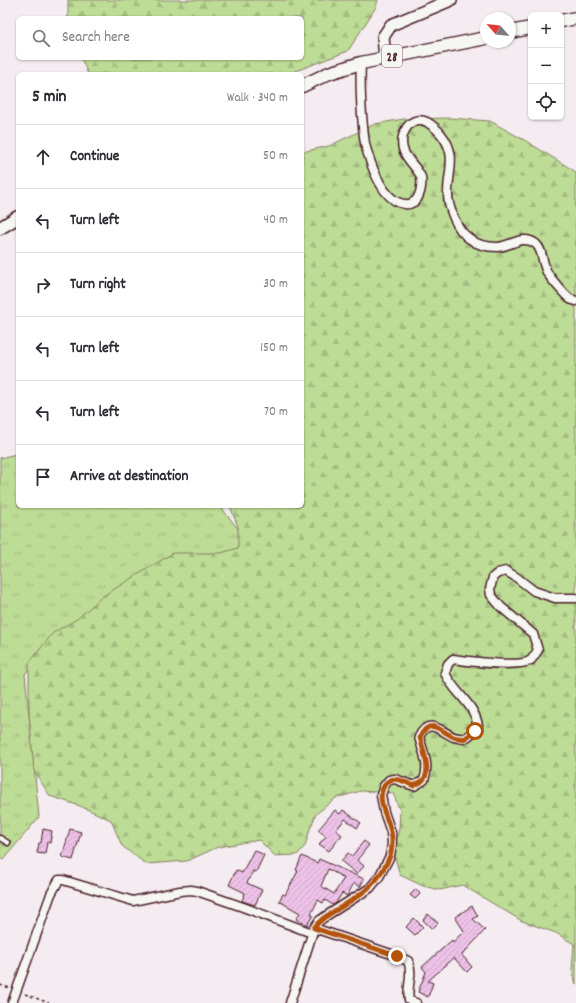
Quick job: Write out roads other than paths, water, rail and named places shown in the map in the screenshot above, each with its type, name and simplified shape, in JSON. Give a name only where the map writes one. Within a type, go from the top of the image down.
[{"type":"main road","points":[[564,20],[576,18]]},
{"type":"main road","points":[[516,31],[528,29]]},
{"type":"main road","name":"28","points":[[304,85],[329,73],[361,63],[480,39]]},
{"type":"main road","points":[[0,228],[16,218]]},
{"type":"street","points":[[385,58],[383,37],[391,25],[451,0]]},
{"type":"street","points":[[361,63],[360,87],[366,150],[386,194],[397,202],[406,204],[413,203],[418,199],[421,189],[421,178],[403,149],[403,142],[404,133],[409,124],[422,120],[441,133],[450,147],[452,162],[448,192],[451,208],[455,222],[468,239],[479,244],[499,247],[518,240],[528,240],[535,244],[540,249],[547,272],[555,283],[571,299],[576,301]]},
{"type":"street","points":[[290,1003],[313,930],[319,921],[370,888],[374,884],[390,856],[392,844],[391,832],[384,812],[381,795],[384,786],[389,780],[395,779],[414,786],[424,780],[427,774],[427,767],[420,737],[421,733],[426,728],[433,726],[442,729],[455,737],[464,739],[475,731],[478,725],[476,716],[469,704],[449,682],[445,673],[448,664],[453,659],[524,663],[531,660],[538,650],[533,634],[501,608],[491,596],[490,589],[493,577],[498,573],[506,572],[516,577],[534,591],[556,598],[576,598]]},
{"type":"street","points":[[12,1003],[51,894],[58,880],[63,880],[133,901],[191,890],[397,956],[408,962],[411,972],[408,995],[410,1000],[416,1003]]},
{"type":"lane","points":[[0,838],[8,843]]}]
